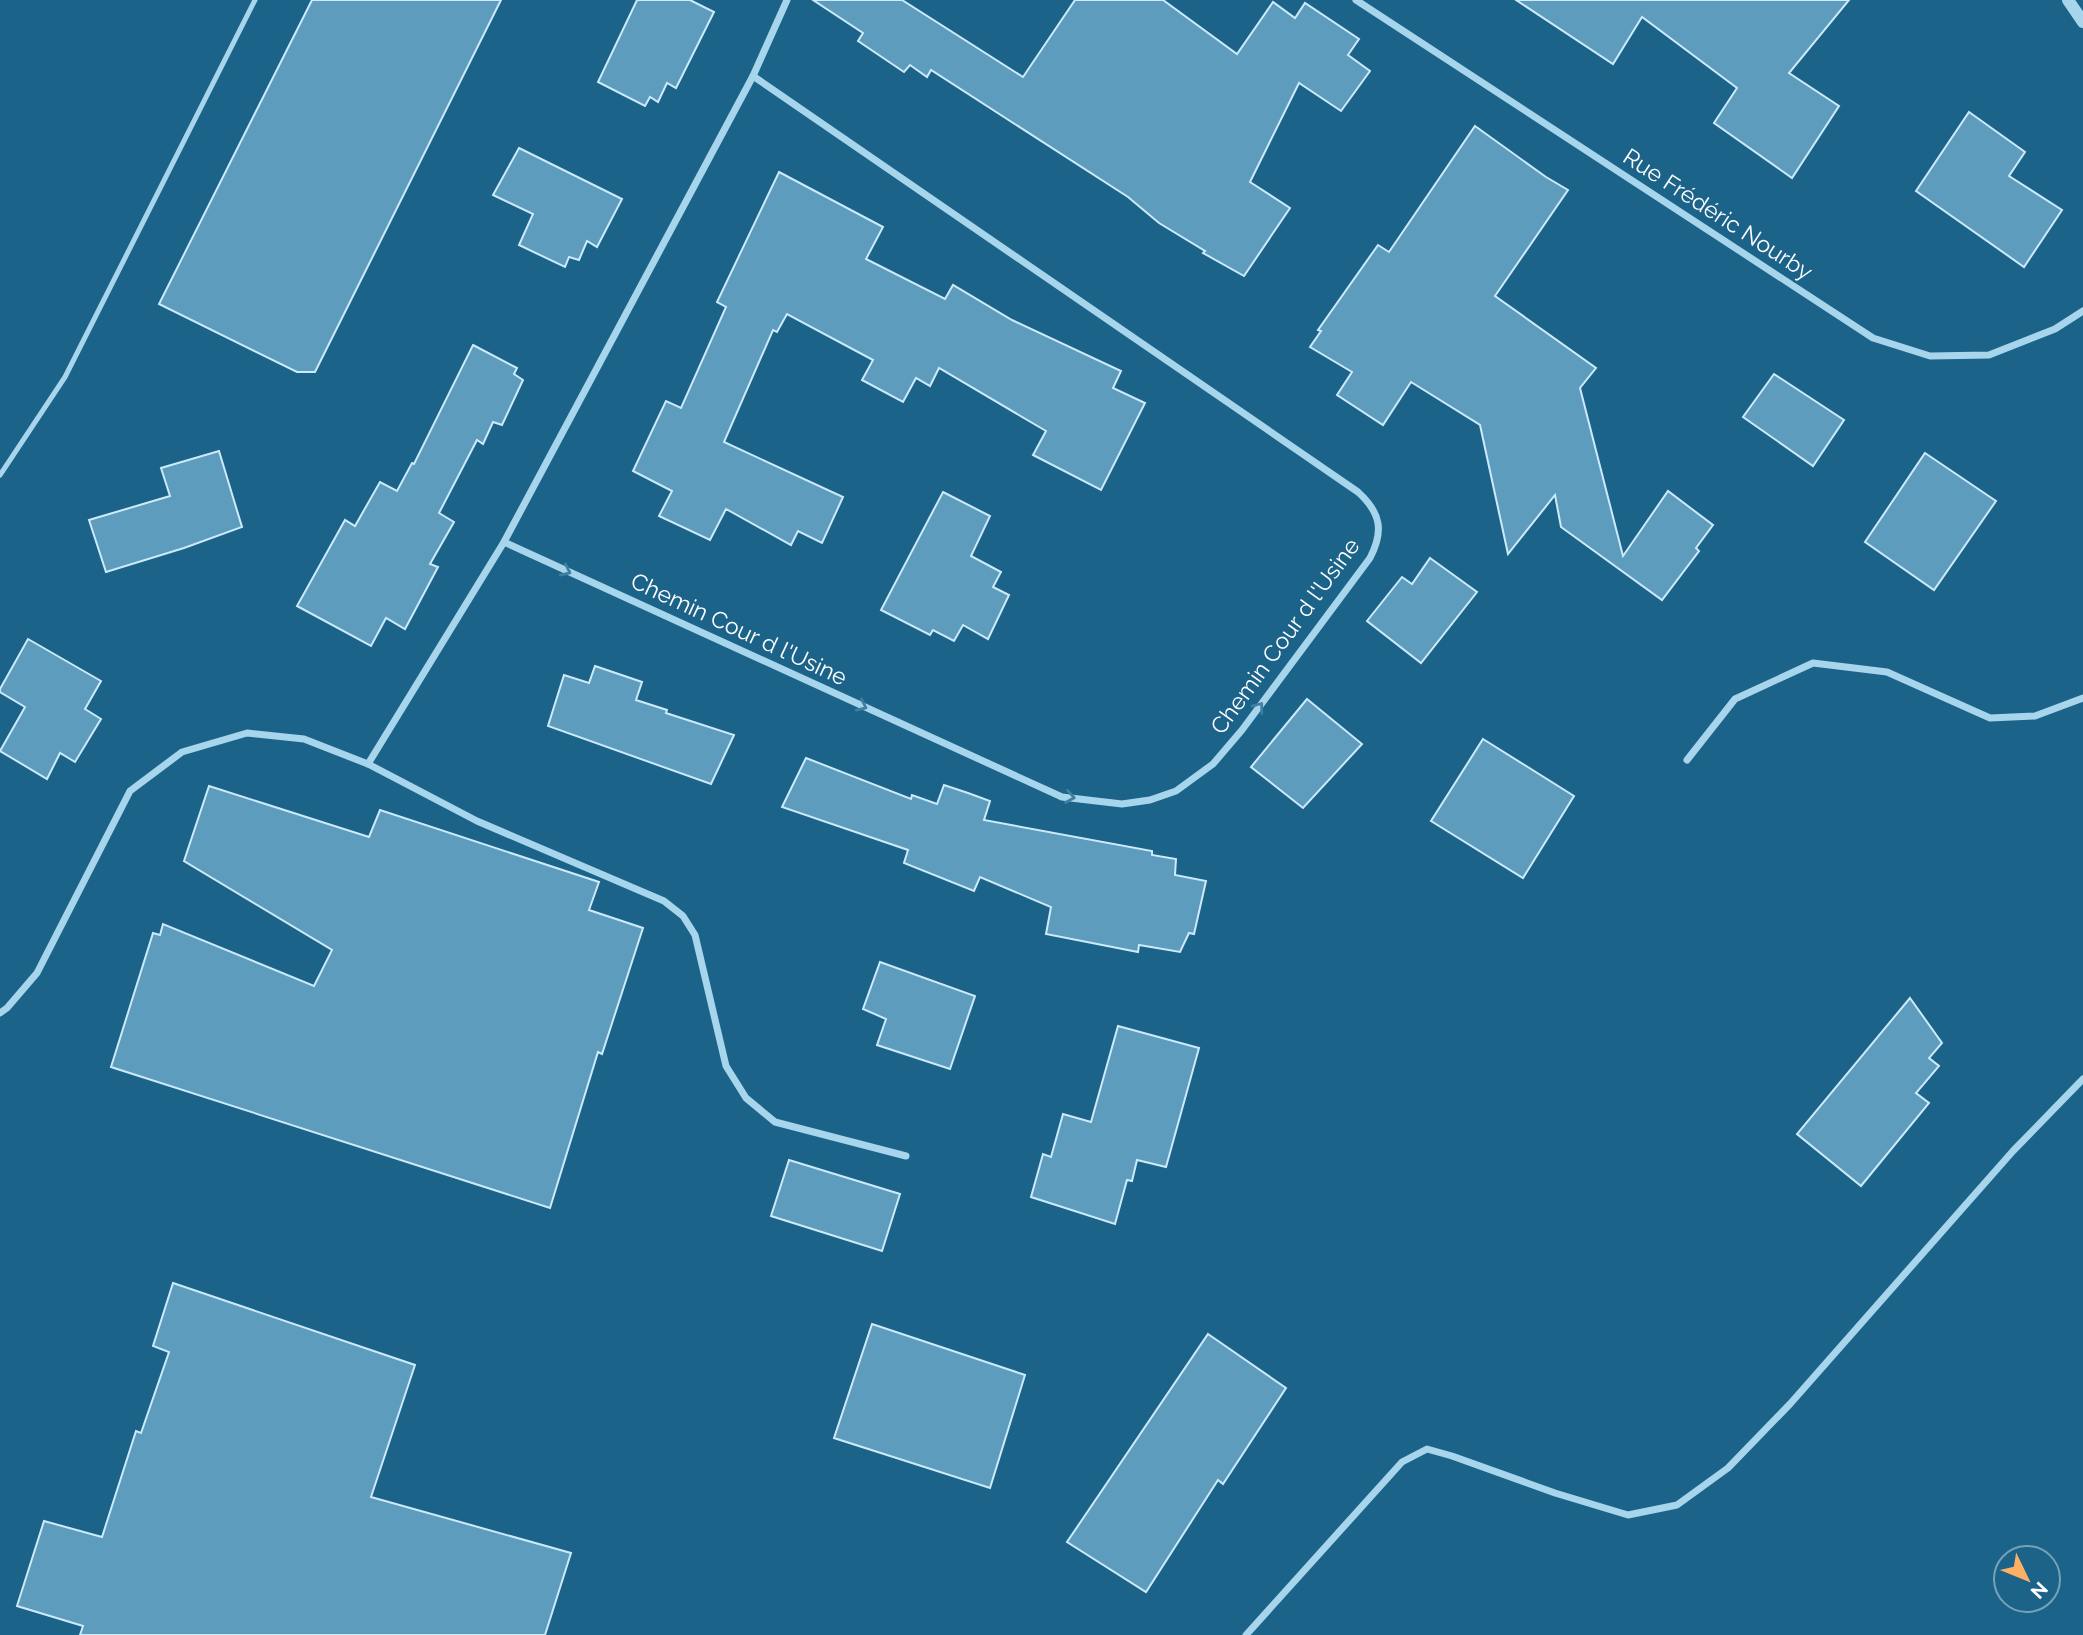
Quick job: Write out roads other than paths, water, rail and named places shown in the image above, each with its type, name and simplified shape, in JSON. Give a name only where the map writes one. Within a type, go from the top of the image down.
[{"type":"street","points":[[368,764],[503,542],[753,76],[787,0]]},
{"type":"street","name":"Rue Frédéric Nourby","points":[[1356,0],[1873,338],[1930,356],[1989,355],[2055,330],[2083,311]]},
{"type":"street","points":[[2068,0],[2083,22]]},
{"type":"street","name":"Chemin Cour d l'Usine","points":[[503,542],[1062,797],[1122,804],[1150,800],[1176,791],[1213,764],[1242,730],[1362,569],[1377,544],[1379,530],[1376,515],[1369,502],[1358,492],[753,76]]},
{"type":"street","points":[[1687,760],[1735,699],[1813,663],[1887,672],[1990,718],[2035,716],[2083,698]]},
{"type":"street","points":[[0,1013],[37,974],[130,791],[182,752],[247,733],[304,739],[368,764],[477,821],[664,901],[682,916],[695,936],[726,1066],[746,1097],[775,1122],[906,1156]]},
{"type":"street","points":[[1247,1635],[1402,1462],[1427,1449],[1628,1516],[1677,1505],[1728,1468],[1790,1404],[2013,1151],[2083,1079]]},
{"type":"lane","points":[[0,475],[65,377],[255,0]]}]
